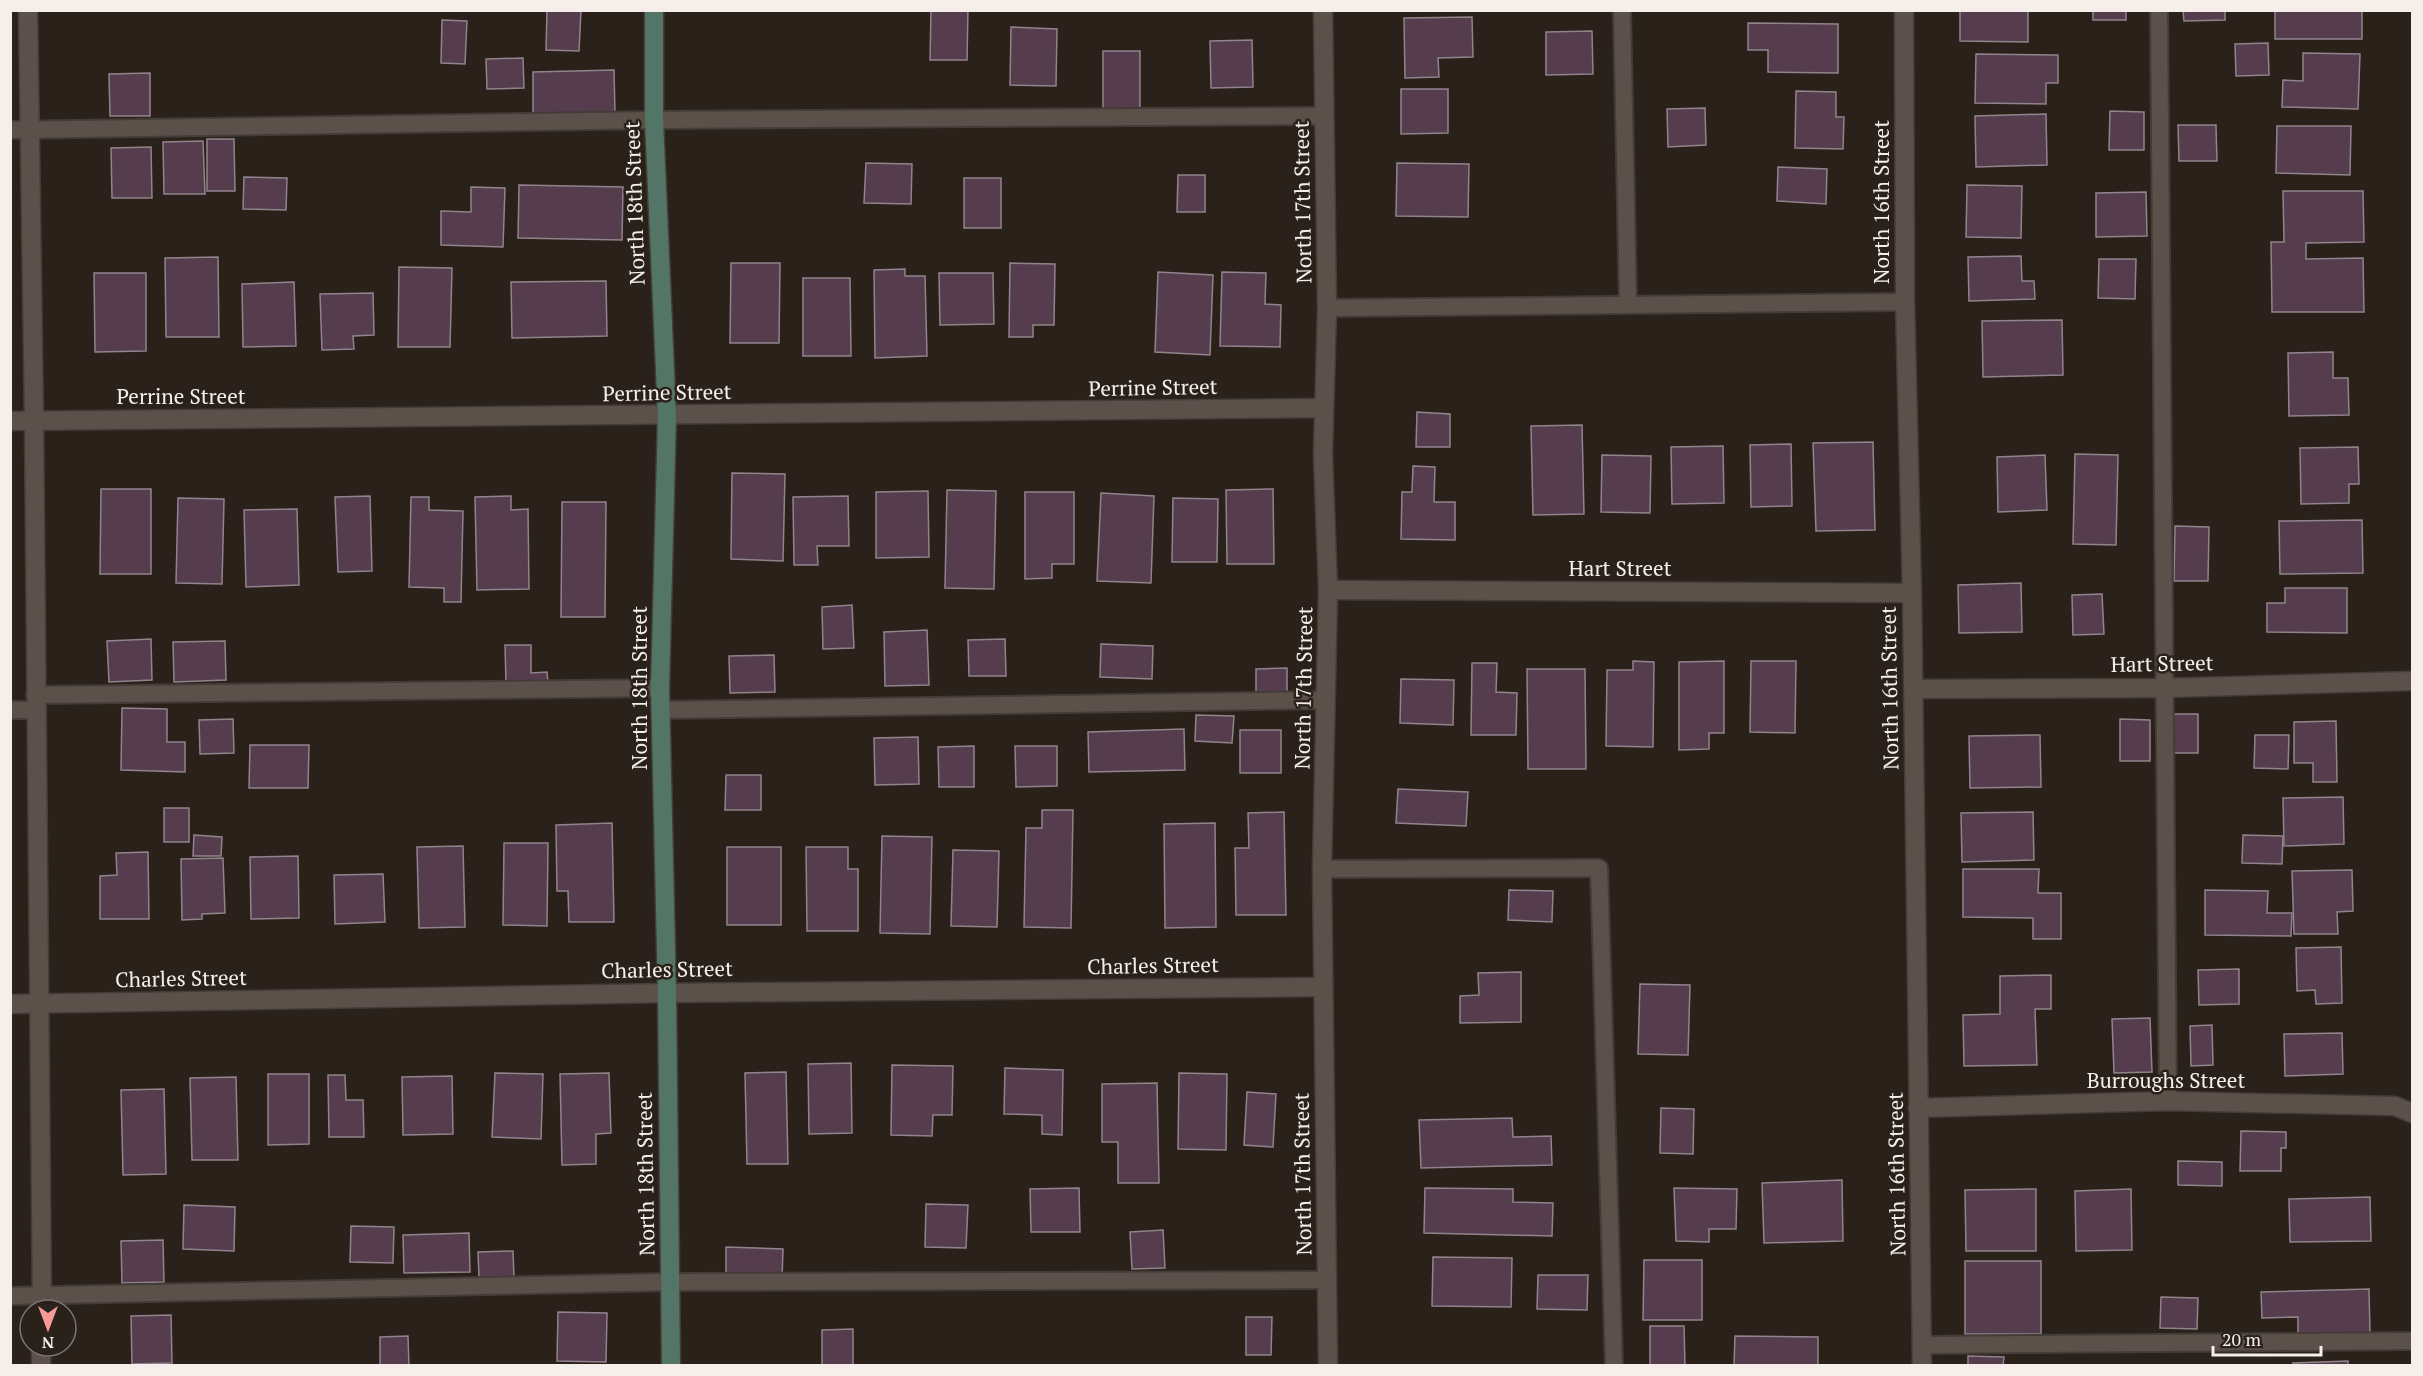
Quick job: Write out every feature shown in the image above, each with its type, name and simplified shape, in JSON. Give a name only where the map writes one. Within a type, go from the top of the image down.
[{"type":"street","points":[[28,10],[42,1298]]},
{"type":"street","name":"North 18th Street","points":[[654,10],[654,120],[667,416],[660,688],[667,993],[671,1365]]},
{"type":"street","name":"North 17th Street","points":[[1323,10],[1327,308],[1323,454],[1328,591],[1322,869],[1328,1365]]},
{"type":"street","name":"North 16th Street","points":[[1904,10],[1905,302],[1912,593],[1922,1365]]},
{"type":"street","name":"Perrine Street","points":[[10,421],[1324,408]]},
{"type":"street","name":"Hart Street","points":[[1328,591],[1912,593]]},
{"type":"street","name":"Hart Street","points":[[1913,689],[2164,688],[2412,681]]},
{"type":"street","name":"Charles Street","points":[[10,1004],[667,993],[1323,987]]},
{"type":"street","name":"Burroughs Street","points":[[1918,1108],[2168,1101],[2395,1107],[2412,1113]]},
{"type":"lane","points":[[1622,10],[1628,304]]},
{"type":"lane","points":[[2159,10],[2168,1101]]},
{"type":"lane","points":[[10,130],[654,120],[1324,116]]},
{"type":"lane","points":[[1327,308],[1905,302]]},
{"type":"lane","points":[[10,710],[35,703],[660,688]]},
{"type":"lane","points":[[661,710],[1326,700]]},
{"type":"lane","points":[[1322,869],[1599,868],[1614,1365]]},
{"type":"lane","points":[[78,1302],[669,1282],[1326,1281]]},
{"type":"lane","points":[[1922,1345],[2412,1341]]},
{"type":"building","points":[[547,10],[581,10],[579,51],[546,50]]},
{"type":"building","points":[[931,10],[968,10],[967,60],[930,60]]},
{"type":"building","points":[[1960,10],[2028,10],[2028,42],[1960,41]]},
{"type":"building","points":[[2093,10],[2126,10],[2126,20],[2093,20]]},
{"type":"building","points":[[2183,10],[2225,10],[2225,20],[2184,21]]},
{"type":"building","points":[[2275,10],[2362,10],[2362,39],[2275,39]]},
{"type":"building","points":[[1472,17],[1473,57],[1438,58],[1439,77],[1405,78],[1404,18]]},
{"type":"building","points":[[442,20],[467,21],[465,64],[441,63]]},
{"type":"building","points":[[1748,23],[1838,24],[1838,73],[1768,72],[1768,50],[1748,50]]},
{"type":"building","points":[[1011,27],[1057,29],[1056,86],[1010,85]]},
{"type":"building","points":[[1592,31],[1593,74],[1546,75],[1546,32]]},
{"type":"building","points":[[1252,40],[1253,87],[1211,88],[1210,41]]},
{"type":"building","points":[[2268,43],[2269,75],[2236,76],[2235,44]]},
{"type":"building","points":[[1103,51],[1140,51],[1140,110],[1103,110]]},
{"type":"building","points":[[2303,53],[2360,54],[2358,109],[2282,107],[2283,80],[2303,81]]},
{"type":"building","points":[[1976,54],[2058,55],[2058,83],[2046,83],[2046,104],[1975,103]]},
{"type":"building","points":[[523,58],[524,88],[487,89],[486,59]]},
{"type":"building","points":[[614,70],[615,113],[533,115],[533,72]]},
{"type":"building","points":[[150,73],[150,116],[110,116],[109,74]]},
{"type":"building","points":[[1401,89],[1448,89],[1448,133],[1401,134]]},
{"type":"building","points":[[1796,91],[1836,92],[1836,117],[1844,117],[1843,149],[1795,148]]},
{"type":"building","points":[[1705,108],[1706,145],[1668,147],[1667,109]]},
{"type":"building","points":[[2110,111],[2144,112],[2144,150],[2109,150]]},
{"type":"building","points":[[2046,114],[2047,165],[1976,167],[1975,116]]},
{"type":"building","points":[[2178,125],[2216,125],[2217,161],[2179,161]]},
{"type":"building","points":[[2277,126],[2351,126],[2350,175],[2276,173]]},
{"type":"building","points":[[207,139],[234,139],[235,191],[207,191]]},
{"type":"building","points":[[203,141],[205,194],[164,194],[163,142]]},
{"type":"building","points":[[151,147],[152,198],[112,198],[111,148]]},
{"type":"building","points":[[866,163],[912,164],[911,204],[864,203]]},
{"type":"building","points":[[1397,163],[1469,164],[1468,217],[1396,216]]},
{"type":"building","points":[[1778,167],[1827,169],[1826,204],[1777,201]]},
{"type":"building","points":[[1178,175],[1205,175],[1205,212],[1177,212]]},
{"type":"building","points":[[244,177],[287,178],[286,210],[243,209]]},
{"type":"building","points":[[964,178],[1001,178],[1001,228],[964,228]]},
{"type":"building","points":[[519,185],[623,187],[622,240],[518,238]]},
{"type":"building","points":[[1967,185],[2022,186],[2021,238],[1966,237]]},
{"type":"building","points":[[471,187],[505,188],[503,247],[441,245],[441,211],[471,212]]},
{"type":"building","points":[[2283,191],[2363,191],[2364,242],[2306,243],[2306,259],[2363,258],[2364,312],[2272,312],[2271,242],[2284,242]]},
{"type":"building","points":[[2146,192],[2147,236],[2096,237],[2096,193]]},
{"type":"building","points":[[2021,256],[2022,281],[2034,281],[2035,299],[1969,301],[1968,257]]},
{"type":"building","points":[[218,257],[219,337],[166,337],[165,258]]},
{"type":"building","points":[[2099,259],[2136,259],[2135,299],[2098,298]]},
{"type":"building","points":[[731,263],[780,263],[779,343],[730,343]]},
{"type":"building","points":[[1010,263],[1055,264],[1054,325],[1033,325],[1033,337],[1009,337]]},
{"type":"building","points":[[399,267],[452,268],[450,347],[398,347]]},
{"type":"building","points":[[905,269],[905,276],[925,276],[927,356],[875,358],[874,270]]},
{"type":"building","points":[[1158,272],[1213,275],[1210,355],[1155,352]]},
{"type":"building","points":[[1222,272],[1266,273],[1265,304],[1281,305],[1280,347],[1220,346]]},
{"type":"building","points":[[94,273],[146,273],[146,351],[95,352]]},
{"type":"building","points":[[939,273],[993,273],[994,324],[940,325]]},
{"type":"building","points":[[803,278],[850,278],[851,356],[803,356]]},
{"type":"building","points":[[606,281],[607,336],[512,338],[511,282]]},
{"type":"building","points":[[294,282],[296,346],[243,347],[242,284]]},
{"type":"building","points":[[373,293],[374,335],[353,336],[354,349],[322,350],[320,294]]},
{"type":"building","points":[[2062,320],[2063,375],[1983,377],[1982,321]]},
{"type":"building","points":[[2333,352],[2333,378],[2348,378],[2349,415],[2289,416],[2288,353]]},
{"type":"building","points":[[1417,412],[1450,414],[1450,447],[1416,447]]},
{"type":"building","points":[[1582,425],[1584,514],[1533,515],[1531,426]]},
{"type":"building","points":[[1873,442],[1875,530],[1816,531],[1813,443]]},
{"type":"building","points":[[1791,444],[1792,506],[1751,507],[1750,445]]},
{"type":"building","points":[[1723,446],[1724,503],[1672,504],[1671,447]]},
{"type":"building","points":[[2358,447],[2359,484],[2349,484],[2349,503],[2301,504],[2300,448]]},
{"type":"building","points":[[2075,454],[2118,455],[2116,545],[2073,544]]},
{"type":"building","points":[[1602,455],[1651,456],[1650,513],[1601,512]]},
{"type":"building","points":[[2045,455],[2047,510],[1998,512],[1997,457]]},
{"type":"building","points":[[1413,466],[1435,467],[1434,502],[1455,502],[1455,540],[1401,539],[1402,492],[1412,492]]},
{"type":"building","points":[[732,473],[785,474],[783,561],[731,559]]},
{"type":"building","points":[[101,489],[151,489],[151,574],[100,574]]},
{"type":"building","points":[[1273,489],[1274,564],[1227,564],[1226,490]]},
{"type":"building","points":[[947,490],[996,491],[994,589],[945,588]]},
{"type":"building","points":[[928,491],[929,557],[876,558],[876,492]]},
{"type":"building","points":[[1025,492],[1074,492],[1074,564],[1052,564],[1052,578],[1025,579]]},
{"type":"building","points":[[1101,493],[1154,496],[1151,583],[1097,581]]},
{"type":"building","points":[[370,496],[372,571],[338,572],[335,497]]},
{"type":"building","points":[[511,496],[511,510],[528,509],[529,589],[477,590],[475,497]]},
{"type":"building","points":[[848,496],[849,546],[817,546],[818,565],[794,565],[793,497]]},
{"type":"building","points":[[411,497],[429,497],[429,510],[463,511],[461,602],[444,602],[444,588],[409,587]]},
{"type":"building","points":[[178,498],[224,499],[222,584],[176,583]]},
{"type":"building","points":[[1173,498],[1218,499],[1217,562],[1172,562]]},
{"type":"building","points":[[562,502],[606,502],[605,617],[561,617]]},
{"type":"building","points":[[297,509],[299,585],[246,587],[244,510]]},
{"type":"building","points":[[2362,520],[2363,573],[2280,574],[2279,521]]},
{"type":"building","points":[[2175,526],[2209,527],[2208,581],[2174,581]]},
{"type":"building","points":[[2021,583],[2022,632],[1959,633],[1958,585]]},
{"type":"building","points":[[2285,588],[2347,588],[2347,633],[2267,632],[2267,603],[2285,603]]},
{"type":"building","points":[[2102,594],[2104,634],[2073,635],[2072,595]]},
{"type":"building","points":[[852,605],[854,648],[823,649],[822,607]]},
{"type":"building","points":[[927,630],[929,685],[885,686],[884,632]]},
{"type":"building","points":[[151,639],[152,680],[109,682],[107,641]]},
{"type":"building","points":[[1005,639],[1006,676],[969,676],[968,640]]},
{"type":"building","points":[[225,641],[226,680],[174,682],[173,642]]},
{"type":"building","points":[[1101,644],[1153,646],[1152,679],[1100,677]]},
{"type":"building","points":[[505,645],[531,645],[531,673],[547,672],[548,683],[506,684]]},
{"type":"building","points":[[774,655],[775,692],[730,693],[729,656]]},
{"type":"building","points":[[1633,661],[1654,662],[1653,747],[1606,746],[1607,670],[1633,670]]},
{"type":"building","points":[[1724,661],[1724,733],[1709,733],[1709,749],[1679,750],[1679,662]]},
{"type":"building","points":[[1751,661],[1796,661],[1795,733],[1750,732]]},
{"type":"building","points":[[1472,663],[1497,663],[1496,692],[1517,693],[1516,735],[1471,735]]},
{"type":"building","points":[[1287,668],[1287,694],[1256,694],[1256,669]]},
{"type":"building","points":[[1527,669],[1585,669],[1586,769],[1528,769]]},
{"type":"building","points":[[1401,679],[1454,680],[1453,725],[1400,723]]},
{"type":"building","points":[[122,708],[167,709],[167,742],[185,742],[185,772],[121,770]]},
{"type":"building","points":[[2173,714],[2198,714],[2198,753],[2173,753]]},
{"type":"building","points":[[1196,715],[1234,716],[1232,743],[1195,741]]},
{"type":"building","points":[[233,719],[234,753],[200,754],[199,720]]},
{"type":"building","points":[[2120,719],[2150,720],[2150,761],[2120,761]]},
{"type":"building","points":[[2336,721],[2337,782],[2313,782],[2313,763],[2294,763],[2294,722]]},
{"type":"building","points":[[1184,729],[1185,770],[1089,772],[1088,732]]},
{"type":"building","points":[[1240,730],[1281,730],[1281,773],[1240,773]]},
{"type":"building","points":[[2040,735],[2041,787],[1970,788],[1969,736]]},
{"type":"building","points":[[2255,735],[2289,735],[2288,769],[2254,768]]},
{"type":"building","points":[[918,737],[919,784],[875,785],[874,738]]},
{"type":"building","points":[[250,745],[309,745],[308,788],[249,788]]},
{"type":"building","points":[[974,746],[974,787],[939,787],[938,747]]},
{"type":"building","points":[[1015,746],[1057,746],[1057,786],[1016,787]]},
{"type":"building","points":[[726,775],[761,775],[761,810],[725,810]]},
{"type":"building","points":[[1398,789],[1468,792],[1466,826],[1396,823]]},
{"type":"building","points":[[2343,797],[2344,844],[2284,846],[2283,798]]},
{"type":"building","points":[[164,808],[189,808],[189,842],[164,842]]},
{"type":"building","points":[[1042,810],[1073,810],[1071,928],[1024,927],[1026,828],[1042,828]]},
{"type":"building","points":[[1284,812],[1286,915],[1236,915],[1235,848],[1249,848],[1248,813]]},
{"type":"building","points":[[2033,812],[2034,860],[1962,862],[1961,813]]},
{"type":"building","points":[[612,823],[614,922],[569,922],[568,891],[557,891],[556,825]]},
{"type":"building","points":[[1215,823],[1216,927],[1165,928],[1164,824]]},
{"type":"building","points":[[194,835],[222,837],[221,856],[193,856]]},
{"type":"building","points":[[2243,835],[2283,836],[2282,864],[2242,863]]},
{"type":"building","points":[[882,836],[932,837],[930,934],[880,933]]},
{"type":"building","points":[[504,843],[548,843],[547,926],[503,925]]},
{"type":"building","points":[[463,846],[465,927],[419,928],[417,847]]},
{"type":"building","points":[[727,847],[781,847],[781,925],[727,925]]},
{"type":"building","points":[[806,847],[848,847],[848,869],[858,869],[858,931],[807,931]]},
{"type":"building","points":[[953,850],[999,851],[997,927],[951,926]]},
{"type":"building","points":[[148,852],[149,919],[100,919],[100,876],[117,875],[116,853]]},
{"type":"building","points":[[298,856],[299,918],[251,919],[250,857]]},
{"type":"building","points":[[223,858],[225,913],[202,914],[202,919],[182,920],[181,859]]},
{"type":"building","points":[[1963,869],[2039,869],[2038,893],[2061,893],[2061,939],[2033,939],[2033,918],[1963,917]]},
{"type":"building","points":[[2352,870],[2353,911],[2337,912],[2338,934],[2294,934],[2292,871]]},
{"type":"building","points":[[383,874],[385,922],[335,924],[334,875]]},
{"type":"building","points":[[1509,890],[1553,891],[1552,922],[1508,920]]},
{"type":"building","points":[[2205,890],[2268,891],[2267,913],[2292,913],[2291,936],[2205,935]]},
{"type":"building","points":[[2341,947],[2342,1003],[2316,1004],[2315,990],[2297,991],[2296,948]]},
{"type":"building","points":[[2239,969],[2239,1004],[2199,1005],[2198,970]]},
{"type":"building","points":[[1521,972],[1521,1022],[1460,1023],[1460,996],[1479,995],[1478,973]]},
{"type":"building","points":[[2051,975],[2051,1009],[2035,1009],[2037,1065],[1964,1066],[1963,1015],[2000,1014],[2000,976]]},
{"type":"building","points":[[1640,984],[1690,985],[1688,1055],[1638,1054]]},
{"type":"building","points":[[2150,1018],[2152,1072],[2114,1073],[2112,1019]]},
{"type":"building","points":[[2212,1025],[2213,1065],[2191,1066],[2190,1026]]},
{"type":"building","points":[[2342,1033],[2343,1074],[2285,1076],[2284,1034]]},
{"type":"building","points":[[851,1063],[852,1133],[809,1134],[808,1064]]},
{"type":"building","points":[[892,1065],[953,1066],[952,1115],[933,1115],[932,1136],[891,1135]]},
{"type":"building","points":[[1005,1068],[1063,1070],[1062,1135],[1042,1134],[1042,1115],[1004,1114]]},
{"type":"building","points":[[786,1072],[788,1164],[747,1164],[745,1073]]},
{"type":"building","points":[[495,1073],[543,1074],[541,1139],[492,1137]]},
{"type":"building","points":[[609,1073],[611,1133],[596,1134],[596,1164],[562,1165],[560,1074]]},
{"type":"building","points":[[1179,1073],[1227,1074],[1226,1150],[1178,1149]]},
{"type":"building","points":[[268,1074],[309,1074],[309,1144],[268,1145]]},
{"type":"building","points":[[328,1075],[345,1075],[346,1100],[363,1100],[364,1137],[329,1137]]},
{"type":"building","points":[[452,1076],[453,1134],[403,1135],[402,1077]]},
{"type":"building","points":[[236,1077],[238,1160],[192,1160],[190,1078]]},
{"type":"building","points":[[1157,1083],[1159,1183],[1118,1183],[1118,1142],[1102,1142],[1102,1084]]},
{"type":"building","points":[[164,1089],[166,1174],[123,1175],[121,1090]]},
{"type":"building","points":[[1247,1092],[1276,1094],[1273,1147],[1244,1145]]},
{"type":"building","points":[[1661,1108],[1694,1109],[1693,1154],[1660,1153]]},
{"type":"building","points":[[1512,1118],[1513,1137],[1551,1136],[1552,1165],[1421,1168],[1419,1120]]},
{"type":"building","points":[[2241,1131],[2286,1132],[2286,1148],[2281,1148],[2281,1171],[2240,1171]]},
{"type":"building","points":[[2178,1161],[2222,1162],[2222,1186],[2178,1185]]},
{"type":"building","points":[[1842,1180],[1843,1241],[1764,1243],[1762,1183]]},
{"type":"building","points":[[1079,1188],[1080,1232],[1031,1232],[1030,1189]]},
{"type":"building","points":[[1425,1188],[1513,1189],[1513,1202],[1553,1203],[1552,1236],[1424,1233]]},
{"type":"building","points":[[1674,1188],[1737,1189],[1736,1229],[1709,1229],[1709,1242],[1676,1241]]},
{"type":"building","points":[[2036,1189],[2036,1251],[1966,1251],[1965,1190]]},
{"type":"building","points":[[2131,1189],[2132,1250],[2076,1251],[2075,1191]]},
{"type":"building","points":[[2370,1197],[2371,1241],[2290,1242],[2289,1199]]},
{"type":"building","points":[[926,1204],[968,1205],[966,1248],[925,1247]]},
{"type":"building","points":[[184,1205],[235,1207],[234,1251],[183,1249]]},
{"type":"building","points":[[351,1226],[394,1227],[393,1263],[350,1262]]},
{"type":"building","points":[[1163,1230],[1165,1268],[1132,1269],[1130,1232]]},
{"type":"building","points":[[469,1233],[470,1272],[404,1273],[403,1235]]},
{"type":"building","points":[[163,1240],[164,1282],[122,1283],[121,1241]]},
{"type":"building","points":[[726,1247],[783,1249],[782,1280],[726,1279]]},
{"type":"building","points":[[513,1251],[514,1277],[479,1278],[478,1252]]},
{"type":"building","points":[[1433,1257],[1512,1258],[1511,1307],[1432,1306]]},
{"type":"building","points":[[1644,1260],[1702,1260],[1702,1320],[1643,1320]]},
{"type":"building","points":[[1965,1261],[2041,1261],[2041,1334],[1965,1334]]},
{"type":"building","points":[[1538,1275],[1588,1275],[1587,1310],[1537,1309]]},
{"type":"building","points":[[2369,1289],[2370,1334],[2298,1335],[2298,1317],[2262,1318],[2261,1292]]},
{"type":"building","points":[[2161,1297],[2198,1298],[2197,1329],[2160,1328]]},
{"type":"building","points":[[558,1312],[607,1313],[606,1362],[557,1361]]},
{"type":"building","points":[[171,1315],[172,1363],[132,1364],[131,1316]]},
{"type":"building","points":[[1246,1317],[1272,1317],[1271,1355],[1246,1355]]},
{"type":"building","points":[[1650,1326],[1684,1326],[1685,1366],[1650,1366]]},
{"type":"building","points":[[853,1329],[853,1366],[822,1366],[822,1330]]},
{"type":"building","points":[[408,1336],[409,1366],[380,1366],[380,1337]]},
{"type":"building","points":[[1735,1336],[1818,1337],[1818,1366],[1734,1366]]},
{"type":"building","points":[[1968,1356],[2004,1357],[2003,1366],[1968,1366]]},
{"type":"building","points":[[2348,1361],[2348,1366],[2293,1366],[2293,1363]]}]
